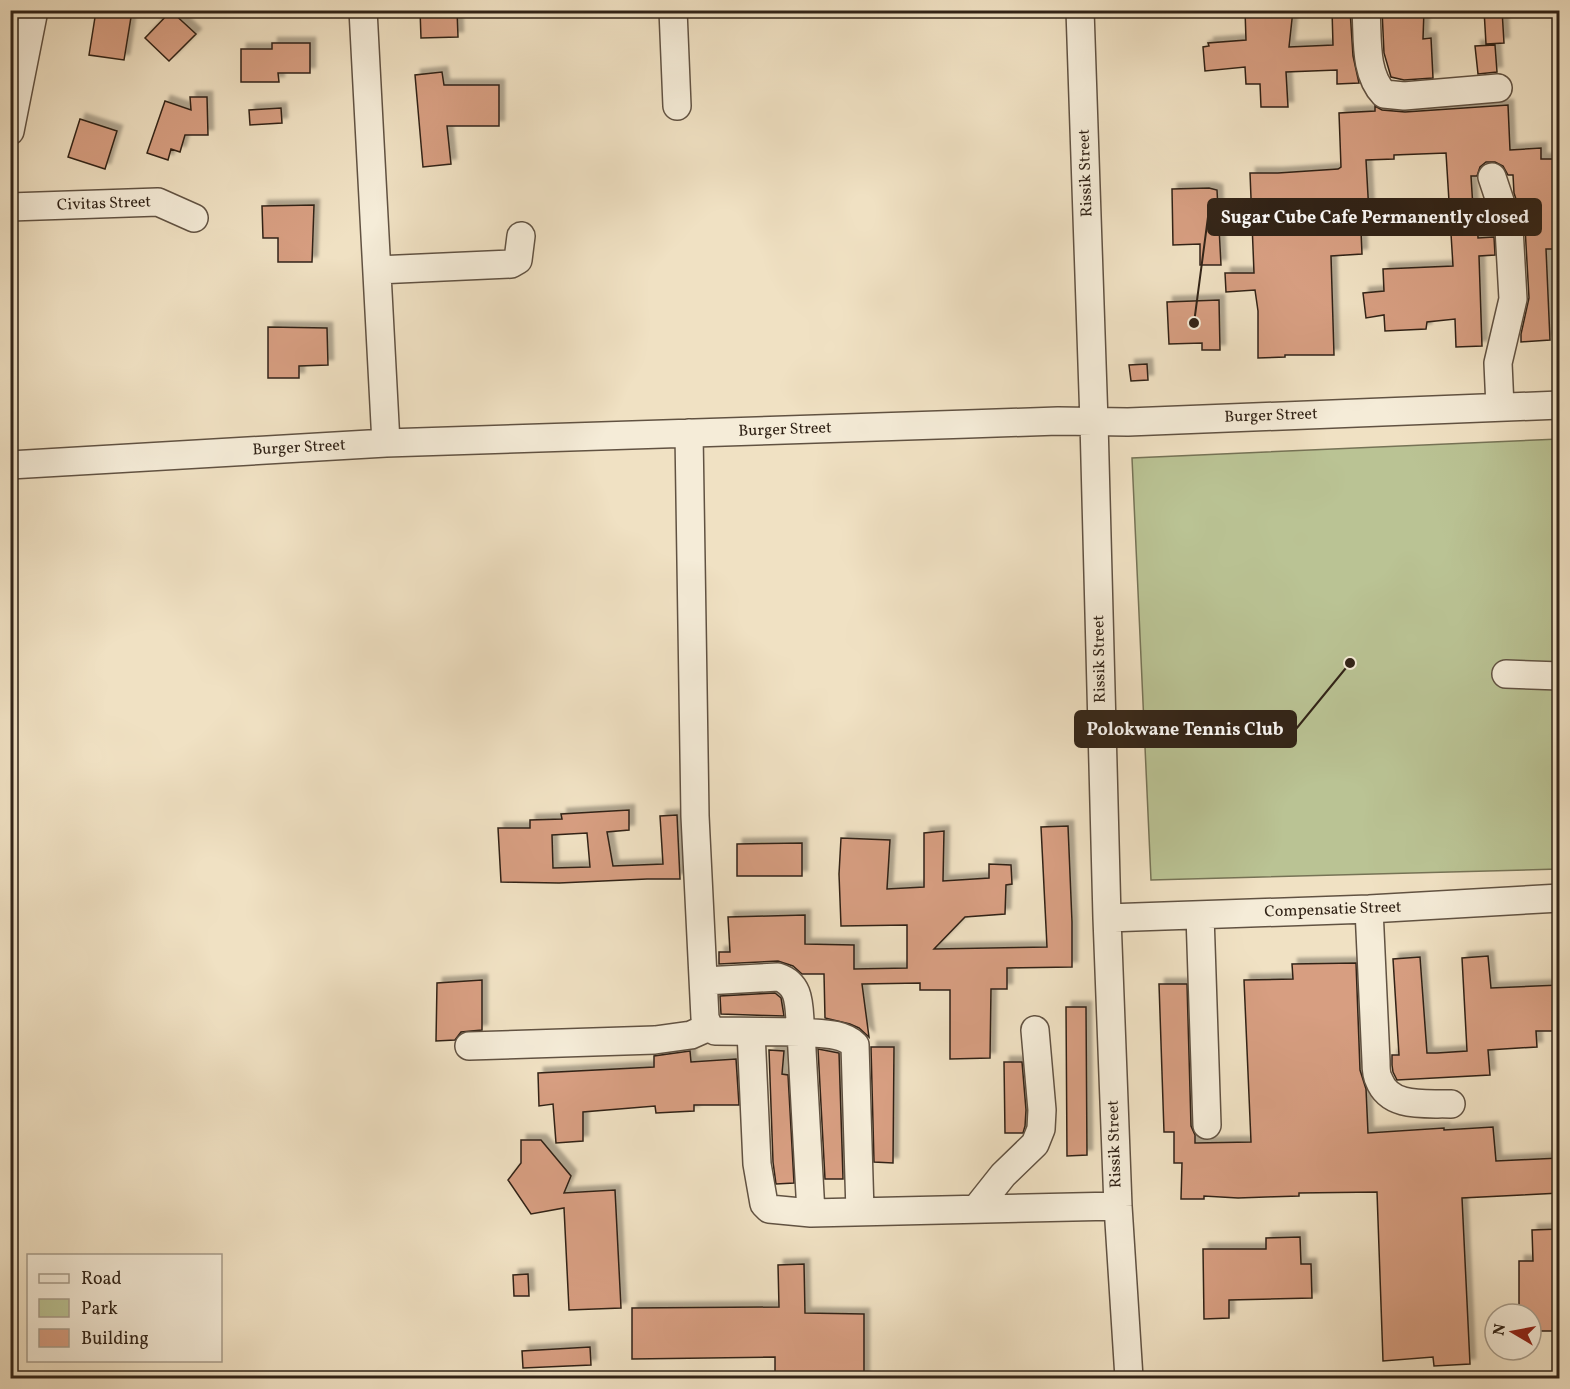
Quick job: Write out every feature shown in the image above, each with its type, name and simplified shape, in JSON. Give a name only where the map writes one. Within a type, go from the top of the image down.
[{"type":"street","points":[[10,131],[34,10]]},
{"type":"street","points":[[363,10],[386,443]]},
{"type":"street","points":[[673,10],[677,106]]},
{"type":"street","name":"Rissik Street","points":[[1080,10],[1107,918],[1118,1206],[1129,1378]]},
{"type":"street","points":[[1366,10],[1371,73],[1384,94],[1404,96],[1498,88]]},
{"type":"street","points":[[1492,177],[1509,228],[1513,299],[1498,363],[1500,407]]},
{"type":"street","name":"Civitas Street","points":[[10,207],[158,202],[194,218]]},
{"type":"street","points":[[376,270],[511,264],[518,260],[520,236]]},
{"type":"street","name":"Burger Street","points":[[10,465],[386,443],[968,423],[1128,422],[1560,405]]},
{"type":"street","points":[[690,433],[695,816],[705,1018],[709,1027],[715,1031],[801,1032],[842,1036],[855,1045],[860,1212]]},
{"type":"street","points":[[1506,674],[1560,676]]},
{"type":"street","name":"Compensatie Street","points":[[1107,918],[1369,909],[1560,898]]},
{"type":"street","points":[[1369,909],[1378,1080],[1385,1091],[1405,1102],[1451,1104]]},
{"type":"street","points":[[1200,915],[1207,1125]]},
{"type":"street","points":[[704,981],[778,977],[788,980],[794,986],[801,1032],[811,1213]]},
{"type":"street","points":[[469,1046],[655,1040],[691,1035],[709,1027]]},
{"type":"street","points":[[976,1209],[1003,1175],[1035,1144],[1041,1129],[1042,1110],[1035,1030]]},
{"type":"street","points":[[750,1032],[757,1164],[765,1204],[769,1209],[811,1213],[1118,1206]]},
{"type":"green space","points":[[1559,439],[1559,869],[1151,880],[1132,458]]},
{"type":"building","points":[[420,10],[457,10],[458,37],[421,38]]},
{"type":"building","points":[[1245,10],[1293,10],[1289,47],[1333,45],[1332,10],[1350,10],[1353,56],[1359,83],[1337,84],[1337,70],[1286,72],[1288,107],[1261,107],[1260,84],[1246,84],[1245,67],[1205,71],[1203,47],[1209,46],[1208,43],[1246,40]]},
{"type":"building","points":[[1382,10],[1424,10],[1423,39],[1431,38],[1433,78],[1404,80],[1391,77],[1384,53]]},
{"type":"building","points":[[1484,10],[1502,10],[1504,43],[1486,44]]},
{"type":"building","points":[[96,11],[131,17],[124,60],[89,55]]},
{"type":"building","points":[[171,11],[196,34],[169,61],[145,38]]},
{"type":"building","points":[[272,43],[310,43],[310,73],[278,73],[279,82],[241,82],[241,49],[272,49]]},
{"type":"building","points":[[1495,45],[1497,72],[1478,74],[1475,46]]},
{"type":"building","points":[[442,72],[444,85],[499,85],[499,126],[447,126],[451,164],[423,167],[415,75]]},
{"type":"building","points":[[190,97],[207,97],[208,135],[185,135],[180,152],[171,149],[168,160],[147,153],[165,101],[191,110]]},
{"type":"building","points":[[1508,105],[1510,150],[1541,148],[1541,159],[1560,159],[1560,249],[1546,249],[1550,340],[1521,342],[1529,298],[1525,227],[1514,193],[1513,175],[1508,175],[1503,166],[1495,162],[1486,162],[1480,167],[1477,176],[1471,176],[1473,208],[1477,208],[1478,238],[1494,237],[1495,255],[1479,256],[1482,346],[1456,347],[1455,319],[1427,322],[1426,329],[1385,331],[1384,315],[1366,318],[1363,293],[1384,291],[1383,269],[1453,266],[1446,153],[1394,155],[1394,159],[1366,160],[1370,231],[1361,231],[1362,254],[1331,256],[1334,355],[1285,355],[1285,357],[1258,358],[1258,311],[1255,290],[1226,292],[1225,273],[1254,273],[1250,173],[1278,173],[1341,167],[1339,113],[1375,111],[1375,106],[1382,110],[1405,112]]},
{"type":"building","points":[[281,108],[282,123],[250,125],[249,110]]},
{"type":"building","points":[[80,119],[117,131],[105,169],[68,157]]},
{"type":"building","points":[[1209,188],[1217,190],[1221,265],[1200,265],[1200,244],[1173,245],[1172,189]]},
{"type":"building","points":[[314,205],[312,262],[278,262],[278,238],[263,238],[262,206]]},
{"type":"building","points":[[1219,300],[1220,350],[1202,350],[1202,343],[1169,344],[1167,302]]},
{"type":"building","points":[[268,327],[327,328],[328,365],[299,366],[299,378],[268,378]]},
{"type":"building","points":[[1147,364],[1148,380],[1131,381],[1129,365]]},
{"type":"building","points":[[629,810],[629,830],[607,832],[613,866],[663,864],[660,816],[677,815],[680,879],[559,883],[501,882],[498,828],[530,828],[530,820],[562,819],[561,814]],"holes":[[[587,833],[590,867],[553,868],[552,835]]]},
{"type":"building","points":[[1068,826],[1072,967],[1007,968],[1007,989],[991,989],[990,1058],[950,1059],[950,990],[920,990],[920,983],[862,984],[869,1037],[850,1024],[825,1018],[824,974],[802,974],[793,966],[778,961],[719,964],[719,952],[730,952],[728,917],[805,915],[805,944],[854,945],[854,969],[907,968],[907,925],[841,926],[839,874],[841,838],[890,840],[887,889],[924,887],[924,833],[944,831],[943,881],[989,878],[989,864],[1011,865],[1012,884],[1006,885],[1005,914],[965,917],[934,949],[1047,947],[1041,827]]},
{"type":"building","points":[[802,843],[802,876],[737,876],[737,844]]},
{"type":"building","points":[[1488,956],[1491,988],[1560,985],[1560,1031],[1536,1031],[1537,1047],[1488,1050],[1490,1075],[1397,1080],[1392,1065],[1392,1055],[1399,1055],[1393,959],[1420,957],[1427,1053],[1437,1053],[1467,1051],[1462,958]]},
{"type":"building","points":[[1356,963],[1360,1070],[1366,1089],[1368,1133],[1493,1127],[1496,1161],[1560,1158],[1560,1193],[1462,1198],[1470,1364],[1434,1366],[1433,1357],[1383,1361],[1377,1192],[1299,1193],[1299,1196],[1238,1198],[1204,1196],[1204,1199],[1181,1199],[1182,1163],[1174,1163],[1174,1132],[1164,1132],[1159,984],[1187,984],[1191,1126],[1195,1135],[1195,1143],[1251,1142],[1244,980],[1293,979],[1292,964]]},
{"type":"building","points":[[482,980],[482,1030],[461,1032],[455,1040],[436,1041],[437,983]]},
{"type":"building","points":[[775,993],[781,998],[784,1016],[721,1014],[720,996]]},
{"type":"building","points":[[1066,1007],[1086,1007],[1087,1155],[1067,1156]]},
{"type":"building","points":[[871,1047],[894,1047],[893,1163],[874,1162]]},
{"type":"building","points":[[818,1049],[839,1053],[843,1179],[825,1179]]},
{"type":"building","points":[[769,1050],[784,1051],[782,1074],[788,1075],[794,1183],[776,1184],[773,1162]]},
{"type":"building","points":[[690,1051],[691,1062],[736,1059],[739,1105],[694,1105],[694,1111],[656,1113],[655,1106],[583,1112],[583,1141],[556,1143],[553,1104],[539,1106],[538,1073],[654,1067],[654,1056]]},
{"type":"building","points":[[1004,1062],[1022,1062],[1026,1110],[1023,1133],[1005,1133]]},
{"type":"building","points":[[521,1140],[541,1140],[571,1176],[564,1193],[615,1190],[621,1308],[569,1310],[564,1208],[531,1214],[508,1180],[521,1163]]},
{"type":"building","points":[[1560,1229],[1560,1331],[1543,1331],[1543,1302],[1519,1302],[1519,1261],[1533,1261],[1532,1230]]},
{"type":"building","points":[[1300,1237],[1301,1264],[1311,1264],[1312,1298],[1229,1300],[1229,1318],[1204,1319],[1203,1249],[1266,1249],[1266,1238]]},
{"type":"building","points":[[804,1264],[805,1313],[864,1314],[864,1378],[775,1378],[775,1357],[632,1359],[632,1308],[779,1307],[778,1265]]},
{"type":"building","points":[[528,1274],[529,1296],[514,1296],[513,1275]]},
{"type":"building","points":[[590,1347],[591,1365],[523,1368],[522,1351]]},
{"type":"place","name":"Sugar Cube Cafe Permanently closed","points":[[1194,323]]},
{"type":"place","name":"Polokwane Tennis Club","points":[[1350,663]]}]
